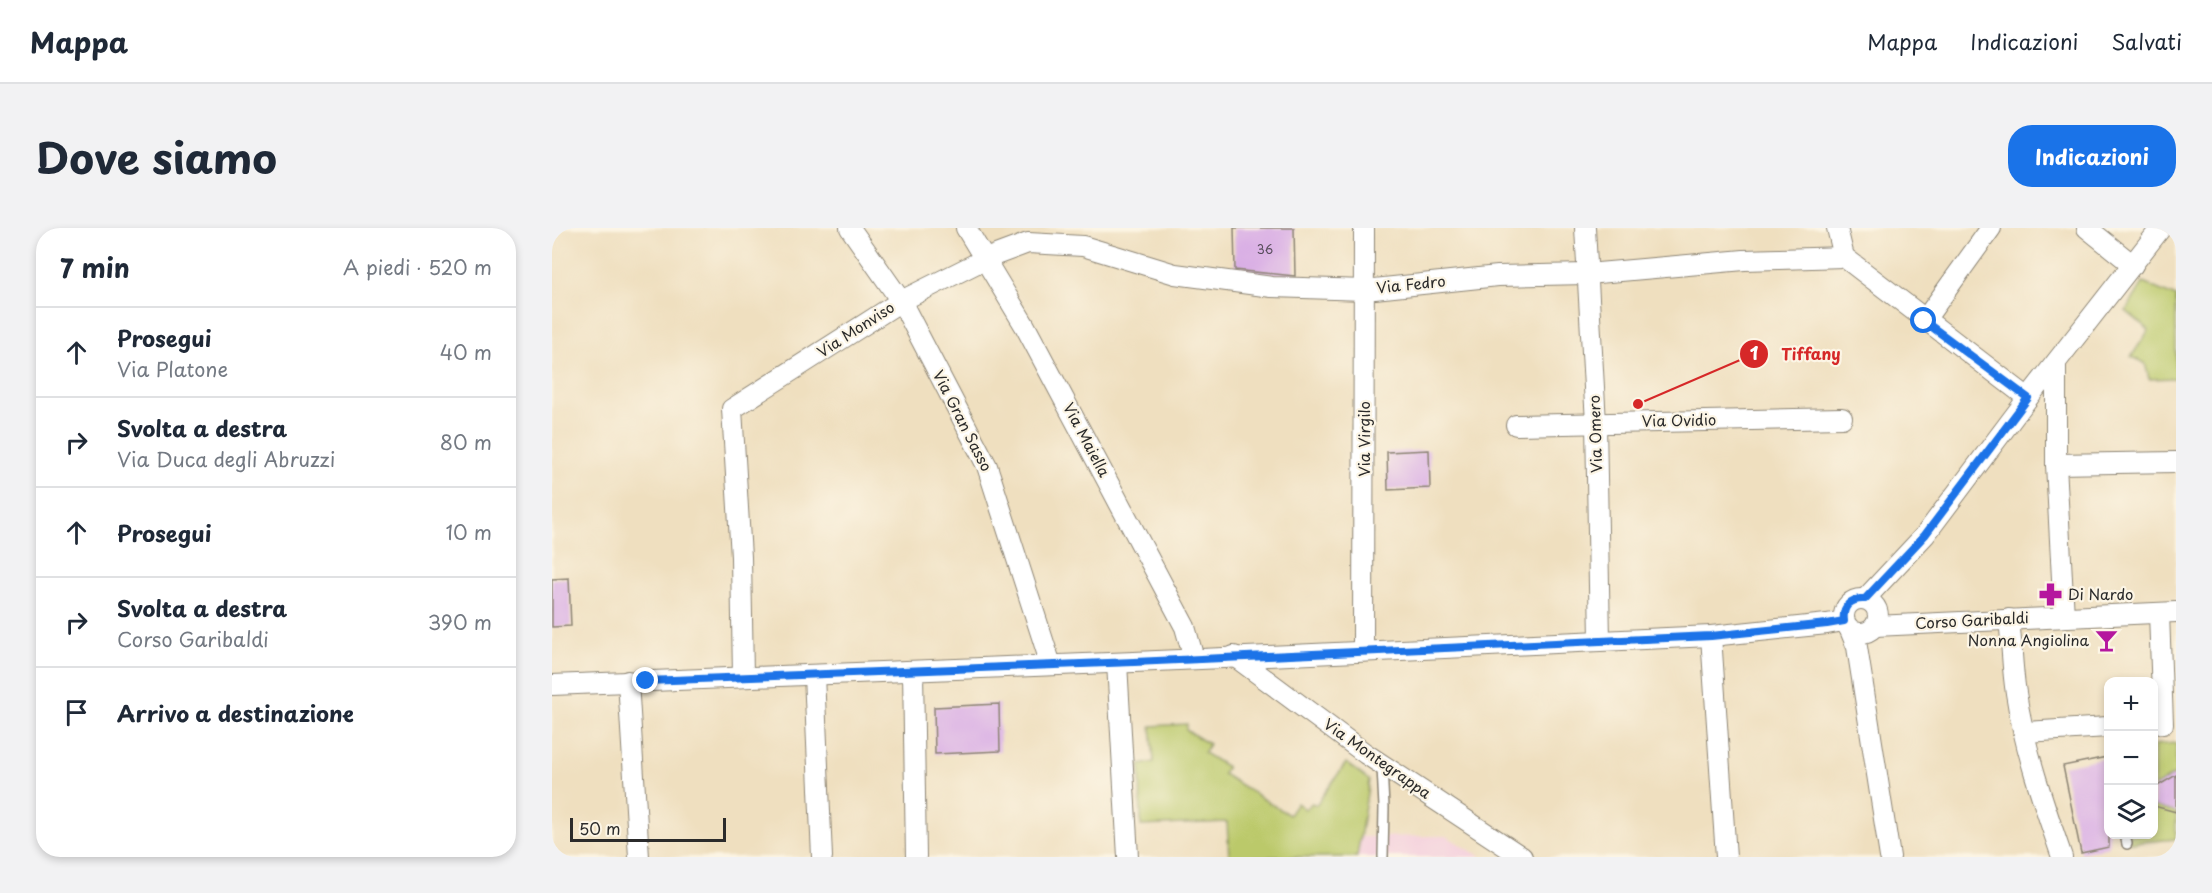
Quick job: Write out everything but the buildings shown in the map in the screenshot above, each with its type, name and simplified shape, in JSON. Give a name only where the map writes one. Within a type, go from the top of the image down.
[{"type":"street","name":"Via Gran Sasso","points":[[850,228],[901,301],[987,466],[1051,665]]},
{"type":"street","name":"Via Maiella","points":[[966,228],[1025,326],[1185,627],[1194,659]]},
{"type":"street","name":"Via Virgilo","points":[[1363,650],[1364,228]]},
{"type":"street","name":"Via Omero","points":[[1585,228],[1596,423],[1600,640]]},
{"type":"street","points":[[1837,228],[1844,257],[1924,321],[2028,398]]},
{"type":"street","points":[[1924,321],[1991,228]]},
{"type":"street","points":[[2087,228],[2133,265]]},
{"type":"street","points":[[1865,599],[1925,535],[2028,398],[2161,228]]},
{"type":"street","name":"Via Fedro","points":[[985,259],[1028,243],[1083,246],[1175,274],[1272,287],[1365,290],[1498,276],[1587,274],[1744,260],[1844,257]]},
{"type":"street","name":"Via Monviso","points":[[743,677],[741,557],[732,409],[901,301],[985,259]]},
{"type":"street","points":[[2056,364],[2056,464],[2064,617]]},
{"type":"street","name":"Via Ovidio","points":[[1515,425],[1842,418]]},
{"type":"street","points":[[2056,464],[2176,462]]},
{"type":"street","points":[[552,685],[1117,663],[1363,650],[1711,636],[1827,624],[1847,625],[1860,634],[1875,626],[1878,616],[1877,610],[1865,599],[1855,600],[1846,606],[1843,616],[1847,625],[1857,647],[1890,857]]},
{"type":"street","points":[[2164,724],[2167,612]]},
{"type":"street","name":"Corso Garibaldi","points":[[1875,626],[2167,612]]},
{"type":"street","points":[[2009,619],[2016,693],[2045,807],[2062,857]]},
{"type":"street","points":[[1711,636],[1726,857]]},
{"type":"street","name":"Via Montegrappa","points":[[1234,656],[1382,764],[1522,857]]},
{"type":"street","points":[[1117,663],[1128,857]]},
{"type":"street","points":[[913,671],[916,857]]},
{"type":"street","points":[[814,675],[822,857]]},
{"type":"street","points":[[628,681],[639,857]]},
{"type":"street","points":[[2025,732],[2104,729]]},
{"type":"lane","points":[[1382,764],[1383,857]]},
{"type":"shaded area","points":[[1446,836],[1481,857],[1357,857],[1359,837]]},
{"type":"green space","points":[[2143,283],[2176,297],[2176,378],[2149,379],[2145,363],[2131,357],[2149,330],[2126,311]]},
{"type":"green space","points":[[1187,724],[1186,730],[1209,744],[1204,753],[1227,767],[1223,774],[1289,815],[1297,803],[1305,809],[1312,803],[1316,805],[1346,763],[1369,780],[1357,857],[1229,857],[1227,822],[1141,826],[1140,765],[1154,762],[1151,726]]},
{"type":"green space","points":[[2176,743],[2176,774],[2158,785],[2158,745]]},
{"type":"green space","points":[[2158,807],[2176,812],[2176,839],[2130,843],[2129,839],[2158,839]]},
{"type":"place","name":"Tiffany","points":[[1638,404]]},
{"type":"place","name":"Di Nardo","points":[[2050,595]]},
{"type":"place","name":"Nonna Angiolina","points":[[2107,641]]},
{"type":"route","points":[[646,681],[1711,636],[1844,621],[1846,606],[1855,600],[1865,599],[1925,535],[2028,398],[1924,321]]}]
